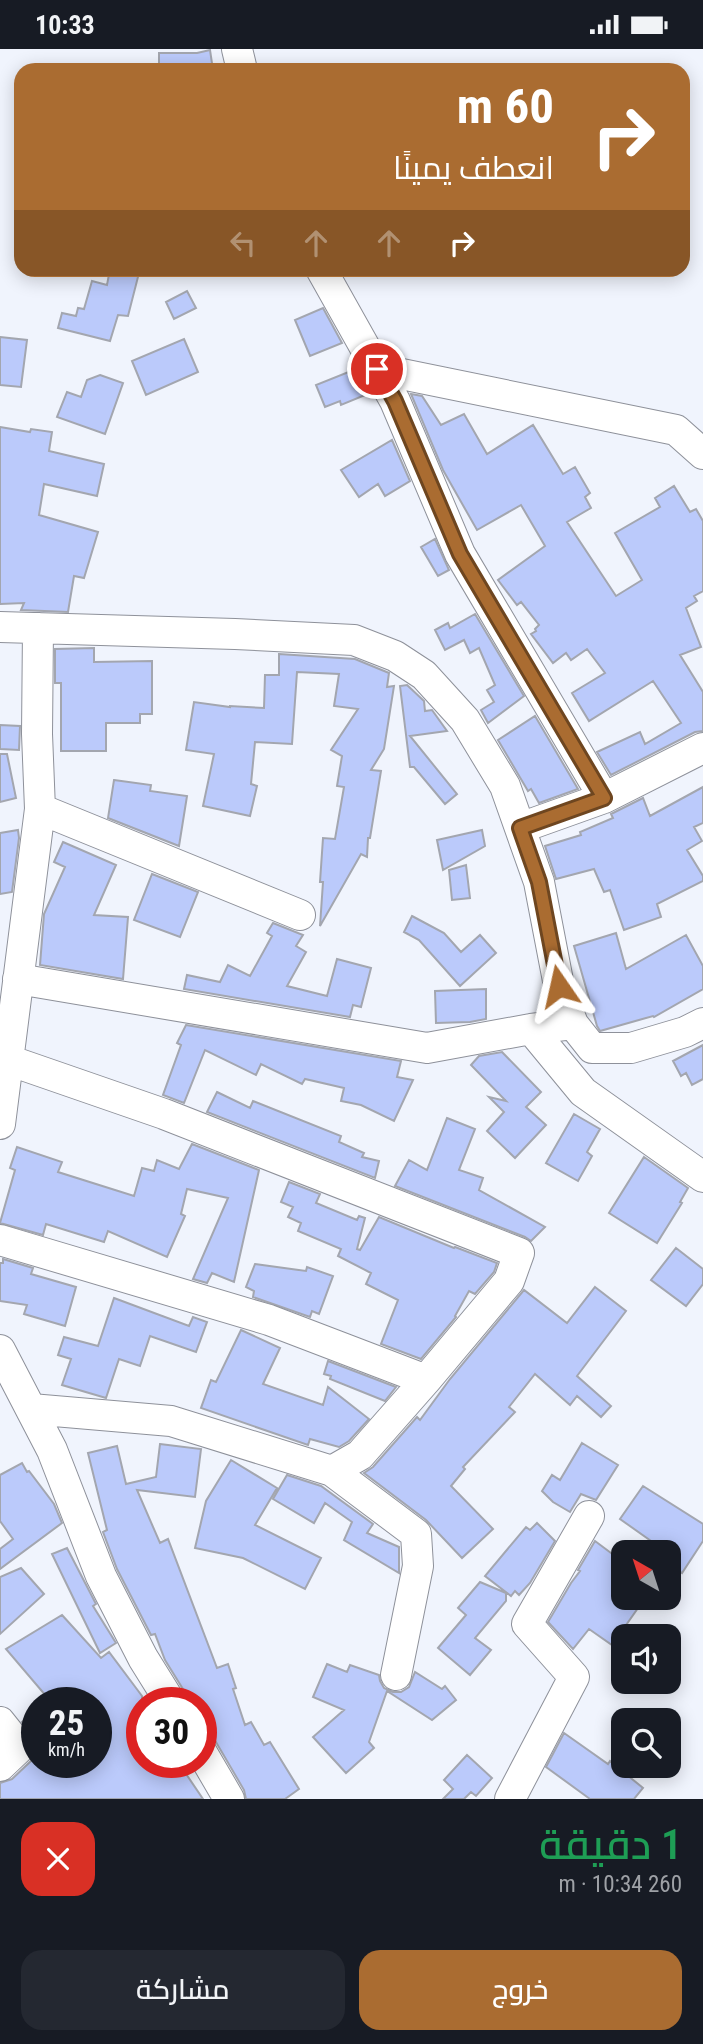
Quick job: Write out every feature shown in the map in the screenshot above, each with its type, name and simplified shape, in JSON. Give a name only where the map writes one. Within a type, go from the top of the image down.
[{"type":"street","points":[[325,277],[395,401],[460,554],[604,798]]},
{"type":"street","points":[[377,369],[676,430],[703,454]]},
{"type":"street","points":[[0,627],[354,640],[395,656],[425,674],[465,720],[505,786],[539,882],[559,986],[573,1024],[592,1048],[631,1048],[685,1032],[703,1023]]},
{"type":"street","points":[[0,1124],[40,809],[37,734],[38,628]]},
{"type":"street","points":[[520,828],[604,798],[703,748]]},
{"type":"street","points":[[40,809],[300,915]]},
{"type":"street","points":[[18,979],[427,1048],[573,1024]]},
{"type":"street","points":[[531,1029],[583,1092],[703,1177]]},
{"type":"street","points":[[8,1060],[164,1114],[519,1253],[509,1281],[426,1380],[360,1455],[332,1471]]},
{"type":"street","points":[[0,1240],[269,1320],[426,1380]]},
{"type":"street","points":[[0,1350],[52,1450],[101,1576],[161,1687]]},
{"type":"street","points":[[31,1409],[171,1421],[332,1471],[416,1534],[418,1566],[396,1675]]},
{"type":"street","points":[[510,1799],[575,1677],[527,1624],[589,1517]]},
{"type":"street","points":[[0,1723],[20,1747],[0,1766]]},
{"type":"street","points":[[217,1778],[229,1799]]},
{"type":"building","points":[[210,50],[212,63],[159,63],[159,53],[197,53]]},
{"type":"building","points":[[108,277],[138,277],[128,316],[118,315],[110,341],[58,328],[62,313],[76,316],[78,308],[84,309],[92,281],[107,285]]},
{"type":"building","points":[[187,291],[196,308],[174,319],[166,302]]},
{"type":"building","points":[[323,308],[342,343],[310,356],[295,320]]},
{"type":"building","points":[[0,337],[27,340],[21,387],[0,385]]},
{"type":"building","points":[[184,339],[198,372],[146,395],[132,361]]},
{"type":"building","points":[[356,369],[370,393],[341,405],[340,401],[325,407],[316,385]]},
{"type":"building","points":[[100,375],[123,383],[105,434],[57,417],[67,392],[81,397],[87,380]]},
{"type":"building","points":[[411,394],[422,396],[441,425],[464,414],[487,454],[533,425],[563,474],[575,467],[590,493],[585,497],[591,508],[567,522],[616,596],[642,580],[615,533],[660,507],[655,498],[674,486],[690,512],[696,509],[703,521],[703,591],[694,596],[697,601],[686,608],[701,647],[680,655],[703,692],[703,731],[695,732],[611,775],[597,752],[640,732],[645,744],[681,723],[653,681],[589,721],[572,693],[605,673],[587,649],[571,660],[566,653],[553,663],[531,634],[539,625],[521,602],[517,605],[498,580],[545,546],[521,505],[477,530],[443,470]]},
{"type":"building","points":[[0,427],[30,432],[31,429],[52,432],[49,451],[104,464],[97,496],[44,484],[39,515],[98,532],[84,578],[74,576],[68,612],[21,610],[24,603],[0,604]]},
{"type":"building","points":[[392,440],[410,481],[385,496],[378,484],[359,497],[341,470]]},
{"type":"building","points":[[435,539],[449,570],[438,576],[421,547]]},
{"type":"building","points":[[475,614],[524,696],[488,723],[481,710],[494,702],[487,690],[495,685],[479,648],[470,653],[464,640],[445,650],[435,630],[448,623],[450,628]]},
{"type":"building","points":[[94,648],[94,662],[152,661],[152,714],[140,714],[140,723],[106,723],[106,751],[61,751],[61,683],[55,683],[55,649]]},
{"type":"building","points":[[279,654],[355,659],[389,673],[387,687],[394,686],[384,749],[371,770],[381,771],[367,857],[361,854],[320,926],[323,838],[335,839],[344,787],[337,786],[342,756],[331,750],[358,709],[334,706],[339,674],[297,672],[292,744],[255,742],[251,784],[257,786],[250,816],[203,806],[214,754],[186,750],[194,702],[264,708],[265,675],[279,675]]},
{"type":"building","points":[[407,685],[424,701],[425,711],[432,710],[447,731],[410,736],[457,794],[445,804],[414,767],[410,767],[400,686]]},
{"type":"building","points":[[535,716],[578,789],[539,803],[531,789],[528,791],[498,740]]},
{"type":"building","points":[[0,725],[20,726],[19,750],[0,749]]},
{"type":"building","points":[[0,754],[7,754],[16,798],[0,802]]},
{"type":"building","points":[[114,780],[151,785],[150,791],[187,796],[179,846],[108,818]]},
{"type":"building","points":[[703,787],[703,823],[694,827],[702,841],[687,850],[703,876],[703,881],[657,904],[661,917],[624,930],[610,890],[604,892],[594,869],[556,879],[545,846],[581,835],[580,832],[613,818],[611,814],[643,798],[650,816]]},
{"type":"building","points":[[18,830],[12,892],[0,894],[0,833]]},
{"type":"building","points":[[482,830],[485,846],[443,870],[437,840]]},
{"type":"building","points":[[63,842],[116,865],[94,915],[128,917],[123,979],[40,965],[44,914],[65,867],[54,862]]},
{"type":"building","points":[[466,865],[470,898],[452,900],[449,870]]},
{"type":"building","points":[[152,874],[198,892],[180,937],[134,920]]},
{"type":"building","points":[[412,916],[444,933],[461,952],[480,935],[496,953],[460,986],[419,940],[404,932]]},
{"type":"building","points":[[273,923],[303,935],[296,946],[306,952],[287,986],[327,996],[337,959],[371,968],[361,1007],[353,1005],[350,1017],[184,989],[187,975],[220,982],[228,965],[250,976],[272,936],[267,933]]},
{"type":"building","points":[[616,933],[626,969],[686,935],[703,966],[703,989],[654,1017],[600,1031],[574,946]]},
{"type":"building","points":[[486,989],[486,1019],[436,1023],[435,991]]},
{"type":"building","points":[[186,1025],[401,1061],[397,1077],[413,1080],[394,1121],[361,1105],[341,1101],[344,1088],[305,1079],[302,1084],[261,1064],[256,1075],[205,1050],[184,1103],[163,1095],[181,1045],[177,1043]]},
{"type":"building","points":[[703,1045],[703,1079],[692,1085],[686,1073],[681,1076],[673,1061]]},
{"type":"building","points":[[502,1052],[541,1092],[526,1107],[546,1125],[515,1158],[487,1131],[504,1112],[489,1097],[506,1101],[471,1065],[479,1056]]},
{"type":"building","points":[[217,1092],[250,1108],[253,1101],[341,1136],[339,1142],[364,1153],[362,1157],[379,1161],[375,1178],[207,1112]]},
{"type":"building","points":[[574,1114],[600,1129],[587,1152],[592,1156],[578,1181],[546,1163]]},
{"type":"building","points":[[447,1118],[475,1129],[459,1170],[483,1178],[479,1190],[545,1227],[531,1241],[395,1186],[409,1160],[427,1170]]},
{"type":"building","points":[[192,1144],[259,1170],[234,1282],[212,1273],[207,1283],[193,1279],[228,1198],[187,1189],[181,1214],[185,1216],[167,1257],[108,1231],[104,1242],[46,1224],[43,1235],[0,1223],[15,1170],[10,1168],[17,1147],[62,1162],[58,1172],[134,1196],[142,1168],[154,1171],[157,1160],[179,1169]]},
{"type":"building","points":[[644,1157],[688,1188],[680,1202],[682,1203],[657,1243],[609,1213]]},
{"type":"building","points":[[289,1182],[320,1194],[316,1203],[357,1220],[359,1216],[365,1218],[357,1249],[360,1250],[379,1217],[497,1263],[494,1272],[475,1294],[469,1291],[456,1317],[421,1359],[381,1344],[398,1300],[366,1284],[371,1273],[338,1256],[341,1249],[298,1231],[301,1223],[288,1217],[293,1207],[281,1202]]},
{"type":"building","points":[[676,1248],[703,1269],[703,1284],[686,1306],[651,1280]]},
{"type":"building","points":[[3,1259],[33,1268],[31,1274],[76,1287],[65,1326],[24,1314],[27,1305],[0,1301],[0,1263],[3,1263]]},
{"type":"building","points":[[255,1264],[306,1271],[307,1267],[333,1276],[319,1314],[312,1311],[310,1317],[253,1297],[254,1291],[246,1287]]},
{"type":"building","points":[[595,1287],[626,1311],[577,1376],[611,1406],[601,1417],[577,1396],[570,1405],[535,1374],[509,1407],[515,1412],[463,1467],[465,1469],[451,1486],[493,1529],[462,1558],[426,1520],[364,1473],[373,1467],[417,1417],[420,1420],[450,1379],[524,1290],[567,1323]]},
{"type":"building","points":[[114,1298],[189,1326],[193,1317],[207,1322],[196,1352],[150,1336],[140,1366],[119,1359],[106,1398],[62,1385],[71,1359],[58,1355],[64,1337],[98,1346]]},
{"type":"building","points":[[241,1330],[280,1348],[263,1384],[323,1405],[328,1387],[369,1419],[349,1441],[339,1447],[310,1439],[308,1445],[201,1408],[211,1380],[216,1382]]},
{"type":"building","points":[[328,1361],[396,1387],[385,1401],[330,1379],[331,1376],[324,1374]]},
{"type":"building","points":[[582,1443],[618,1465],[596,1500],[581,1494],[570,1512],[553,1502],[542,1491],[552,1475],[560,1480]]},
{"type":"building","points":[[160,1444],[201,1449],[195,1497],[137,1490],[160,1543],[168,1539],[217,1668],[228,1664],[245,1725],[251,1722],[264,1745],[270,1742],[299,1789],[285,1799],[246,1799],[244,1790],[217,1744],[217,1687],[182,1687],[165,1660],[155,1634],[151,1635],[117,1569],[103,1532],[107,1530],[88,1453],[117,1446],[126,1484],[156,1477]]},
{"type":"building","points":[[231,1460],[277,1488],[255,1525],[321,1558],[305,1589],[243,1558],[195,1548],[206,1501]]},
{"type":"building","points":[[22,1463],[54,1504],[62,1523],[0,1569],[0,1549],[13,1539],[0,1521],[0,1475]]},
{"type":"building","points":[[287,1475],[321,1486],[373,1524],[367,1533],[399,1547],[399,1573],[344,1540],[352,1522],[325,1503],[314,1523],[273,1499]]},
{"type":"building","points":[[643,1486],[703,1524],[703,1541],[682,1573],[681,1540],[650,1540],[620,1519]]},
{"type":"building","points":[[537,1523],[555,1541],[530,1583],[519,1595],[515,1591],[511,1596],[485,1576],[526,1527],[530,1530]]},
{"type":"building","points":[[595,1541],[611,1553],[611,1610],[637,1610],[627,1624],[611,1624],[611,1644],[589,1629],[573,1649],[548,1622],[580,1571],[578,1570]]},
{"type":"building","points":[[67,1548],[96,1604],[93,1606],[116,1643],[100,1653],[52,1554]]},
{"type":"building","points":[[21,1568],[44,1594],[0,1634],[0,1577]]},
{"type":"building","points":[[480,1582],[506,1593],[506,1601],[475,1638],[491,1650],[470,1675],[438,1648],[466,1615],[458,1608]]},
{"type":"building","points":[[62,1615],[101,1658],[109,1652],[135,1687],[126,1687],[126,1778],[189,1778],[203,1799],[0,1799],[0,1783],[12,1779],[21,1770],[21,1778],[112,1778],[112,1687],[38,1687],[6,1649]]},
{"type":"building","points":[[327,1664],[347,1672],[350,1665],[379,1675],[384,1688],[393,1692],[401,1692],[409,1687],[415,1672],[442,1689],[445,1686],[456,1700],[432,1720],[387,1691],[369,1742],[374,1748],[346,1773],[313,1737],[344,1710],[313,1697]]},
{"type":"building","points":[[564,1733],[608,1764],[611,1762],[611,1778],[631,1778],[643,1788],[634,1799],[590,1799],[546,1767]]},
{"type":"building","points":[[467,1755],[492,1778],[476,1796],[471,1792],[464,1799],[443,1799],[453,1789],[444,1780]]},
{"type":"route","points":[[377,369],[395,401],[460,554],[604,798],[520,828],[539,882],[559,986]]}]
